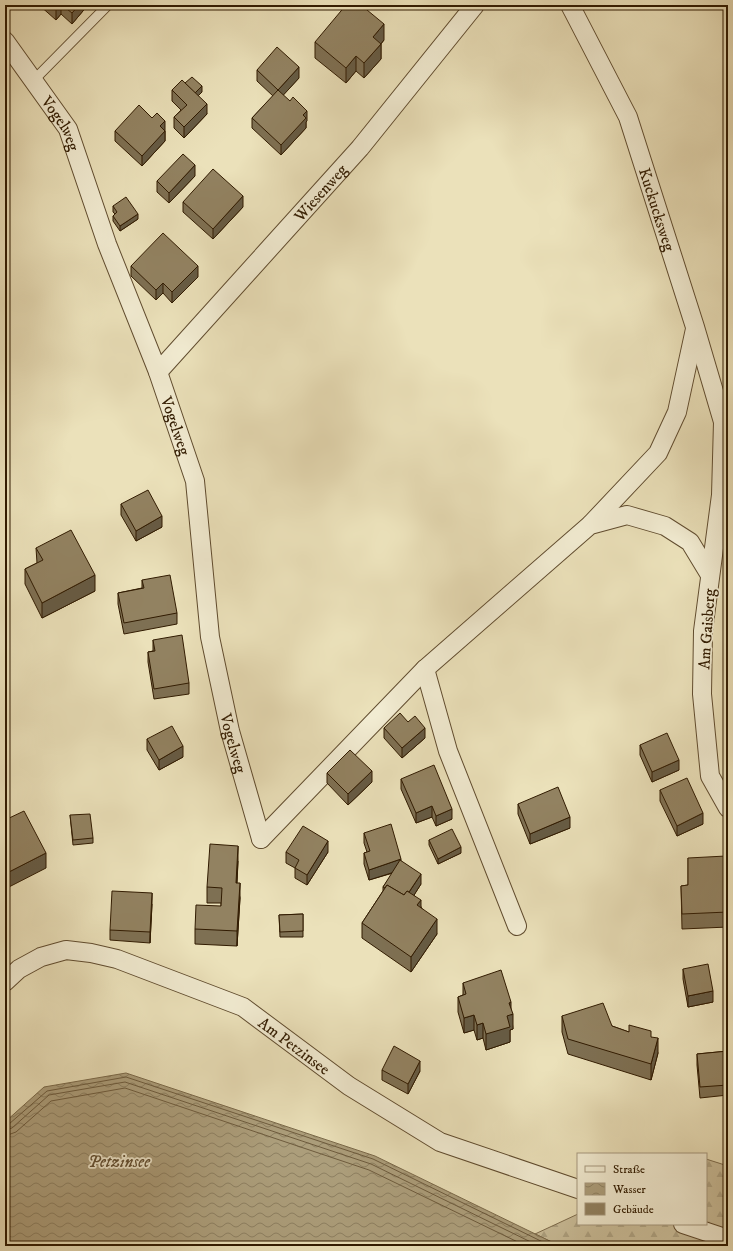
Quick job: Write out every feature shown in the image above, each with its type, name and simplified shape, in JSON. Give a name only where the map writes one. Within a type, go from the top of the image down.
[{"type":"street","name":"Wiesenweg","points":[[158,372],[360,148],[474,5]]},
{"type":"street","name":"Kuckucksweg","points":[[570,5],[628,117],[695,327],[723,422]]},
{"type":"street","name":"Vogelweg","points":[[5,41],[68,129],[107,244],[158,372],[195,482],[210,637],[230,731],[261,839],[425,669]]},
{"type":"street","points":[[517,926],[448,751],[425,669],[590,525],[658,453],[677,412],[695,327]]},
{"type":"street","name":"Am Gaisberg","points":[[723,422],[721,495],[703,632],[702,694],[710,776],[728,808]]},
{"type":"street","points":[[590,525],[627,514],[665,526],[690,542],[710,575]]},
{"type":"street","name":"Am Petzinsee","points":[[5,982],[20,969],[41,958],[66,950],[91,953],[117,959],[243,1007],[349,1086],[440,1142],[577,1189]]},
{"type":"street","points":[[686,1225],[728,1239]]},
{"type":"lane","points":[[33,81],[108,5]]},
{"type":"green space","points":[[707,1159],[728,1166],[728,1246],[560,1246],[535,1234],[577,1214],[577,1225],[707,1225]]},
{"type":"water","name":"Petzinsee","points":[[126,1073],[375,1156],[560,1246],[5,1246],[5,1122],[44,1087]]},
{"type":"building","points":[[51,5],[60,5],[56,10]]},
{"type":"building","points":[[62,5],[79,5],[72,13]]},
{"type":"building","points":[[346,5],[361,5],[384,24],[373,37],[381,44],[364,63],[356,56],[346,68],[315,42]]},
{"type":"building","points":[[277,47],[299,67],[278,90],[257,70]]},
{"type":"building","points":[[192,77],[202,86],[195,93],[185,83]]},
{"type":"building","points":[[182,80],[207,104],[184,127],[174,117],[187,105],[172,90]]},
{"type":"building","points":[[278,90],[290,101],[293,97],[307,111],[303,115],[306,118],[281,145],[252,118]]},
{"type":"building","points":[[139,105],[152,118],[157,113],[165,121],[160,126],[165,131],[142,156],[115,131]]},
{"type":"building","points":[[183,154],[195,165],[169,193],[157,181]]},
{"type":"building","points":[[213,169],[243,196],[213,229],[183,202]]},
{"type":"building","points":[[126,197],[138,214],[120,226],[113,216],[117,212],[113,206]]},
{"type":"building","points":[[163,233],[198,266],[172,292],[163,283],[156,290],[131,266]]},
{"type":"building","points":[[148,490],[162,516],[136,531],[121,504]]},
{"type":"building","points":[[71,530],[95,575],[42,603],[25,569],[43,560],[36,548]]},
{"type":"building","points":[[170,575],[177,613],[124,623],[118,593],[144,588],[142,580]]},
{"type":"building","points":[[182,635],[189,683],[154,689],[148,652],[155,651],[153,640]]},
{"type":"building","points":[[400,713],[408,722],[415,716],[425,728],[402,748],[384,728]]},
{"type":"building","points":[[172,726],[183,746],[159,760],[147,739]]},
{"type":"building","points":[[667,733],[679,760],[652,772],[640,745]]},
{"type":"building","points":[[350,750],[372,771],[348,794],[327,773]]},
{"type":"building","points":[[434,765],[452,809],[436,816],[432,806],[416,813],[401,779]]},
{"type":"building","points":[[687,778],[703,813],[677,826],[660,790]]},
{"type":"building","points":[[558,787],[570,817],[530,834],[518,804]]},
{"type":"building","points":[[24,811],[46,853],[5,874],[5,820]]},
{"type":"building","points":[[90,814],[93,838],[73,840],[70,815]]},
{"type":"building","points":[[391,824],[401,859],[369,870],[364,853],[370,851],[364,833]]},
{"type":"building","points":[[303,826],[328,841],[307,875],[295,868],[299,860],[286,852]]},
{"type":"building","points":[[452,829],[461,847],[438,859],[429,840]]},
{"type":"building","points":[[210,844],[238,846],[236,883],[240,883],[237,931],[195,929],[196,905],[221,906],[222,888],[207,887]]},
{"type":"building","points":[[726,856],[728,912],[682,914],[681,886],[688,885],[688,858]]},
{"type":"building","points":[[400,860],[421,874],[409,892],[407,891],[404,895],[387,885],[385,888],[383,887]]},
{"type":"building","points":[[387,885],[404,895],[407,891],[421,900],[417,905],[437,919],[411,957],[362,923]]},
{"type":"building","points":[[112,891],[152,893],[150,932],[110,930]]},
{"type":"building","points":[[303,914],[303,931],[280,932],[279,915]]},
{"type":"building","points":[[708,964],[713,991],[688,996],[683,969]]},
{"type":"building","points":[[501,970],[511,1002],[509,1003],[513,1014],[507,1016],[510,1027],[486,1034],[483,1023],[477,1025],[474,1015],[464,1018],[458,997],[466,994],[463,983]]},
{"type":"building","points":[[603,1003],[612,1026],[629,1032],[629,1025],[651,1031],[651,1037],[658,1038],[651,1064],[568,1039],[562,1016]]},
{"type":"building","points":[[394,1046],[420,1061],[408,1084],[382,1070]]},
{"type":"building","points":[[728,1051],[728,1085],[700,1087],[697,1054]]}]
